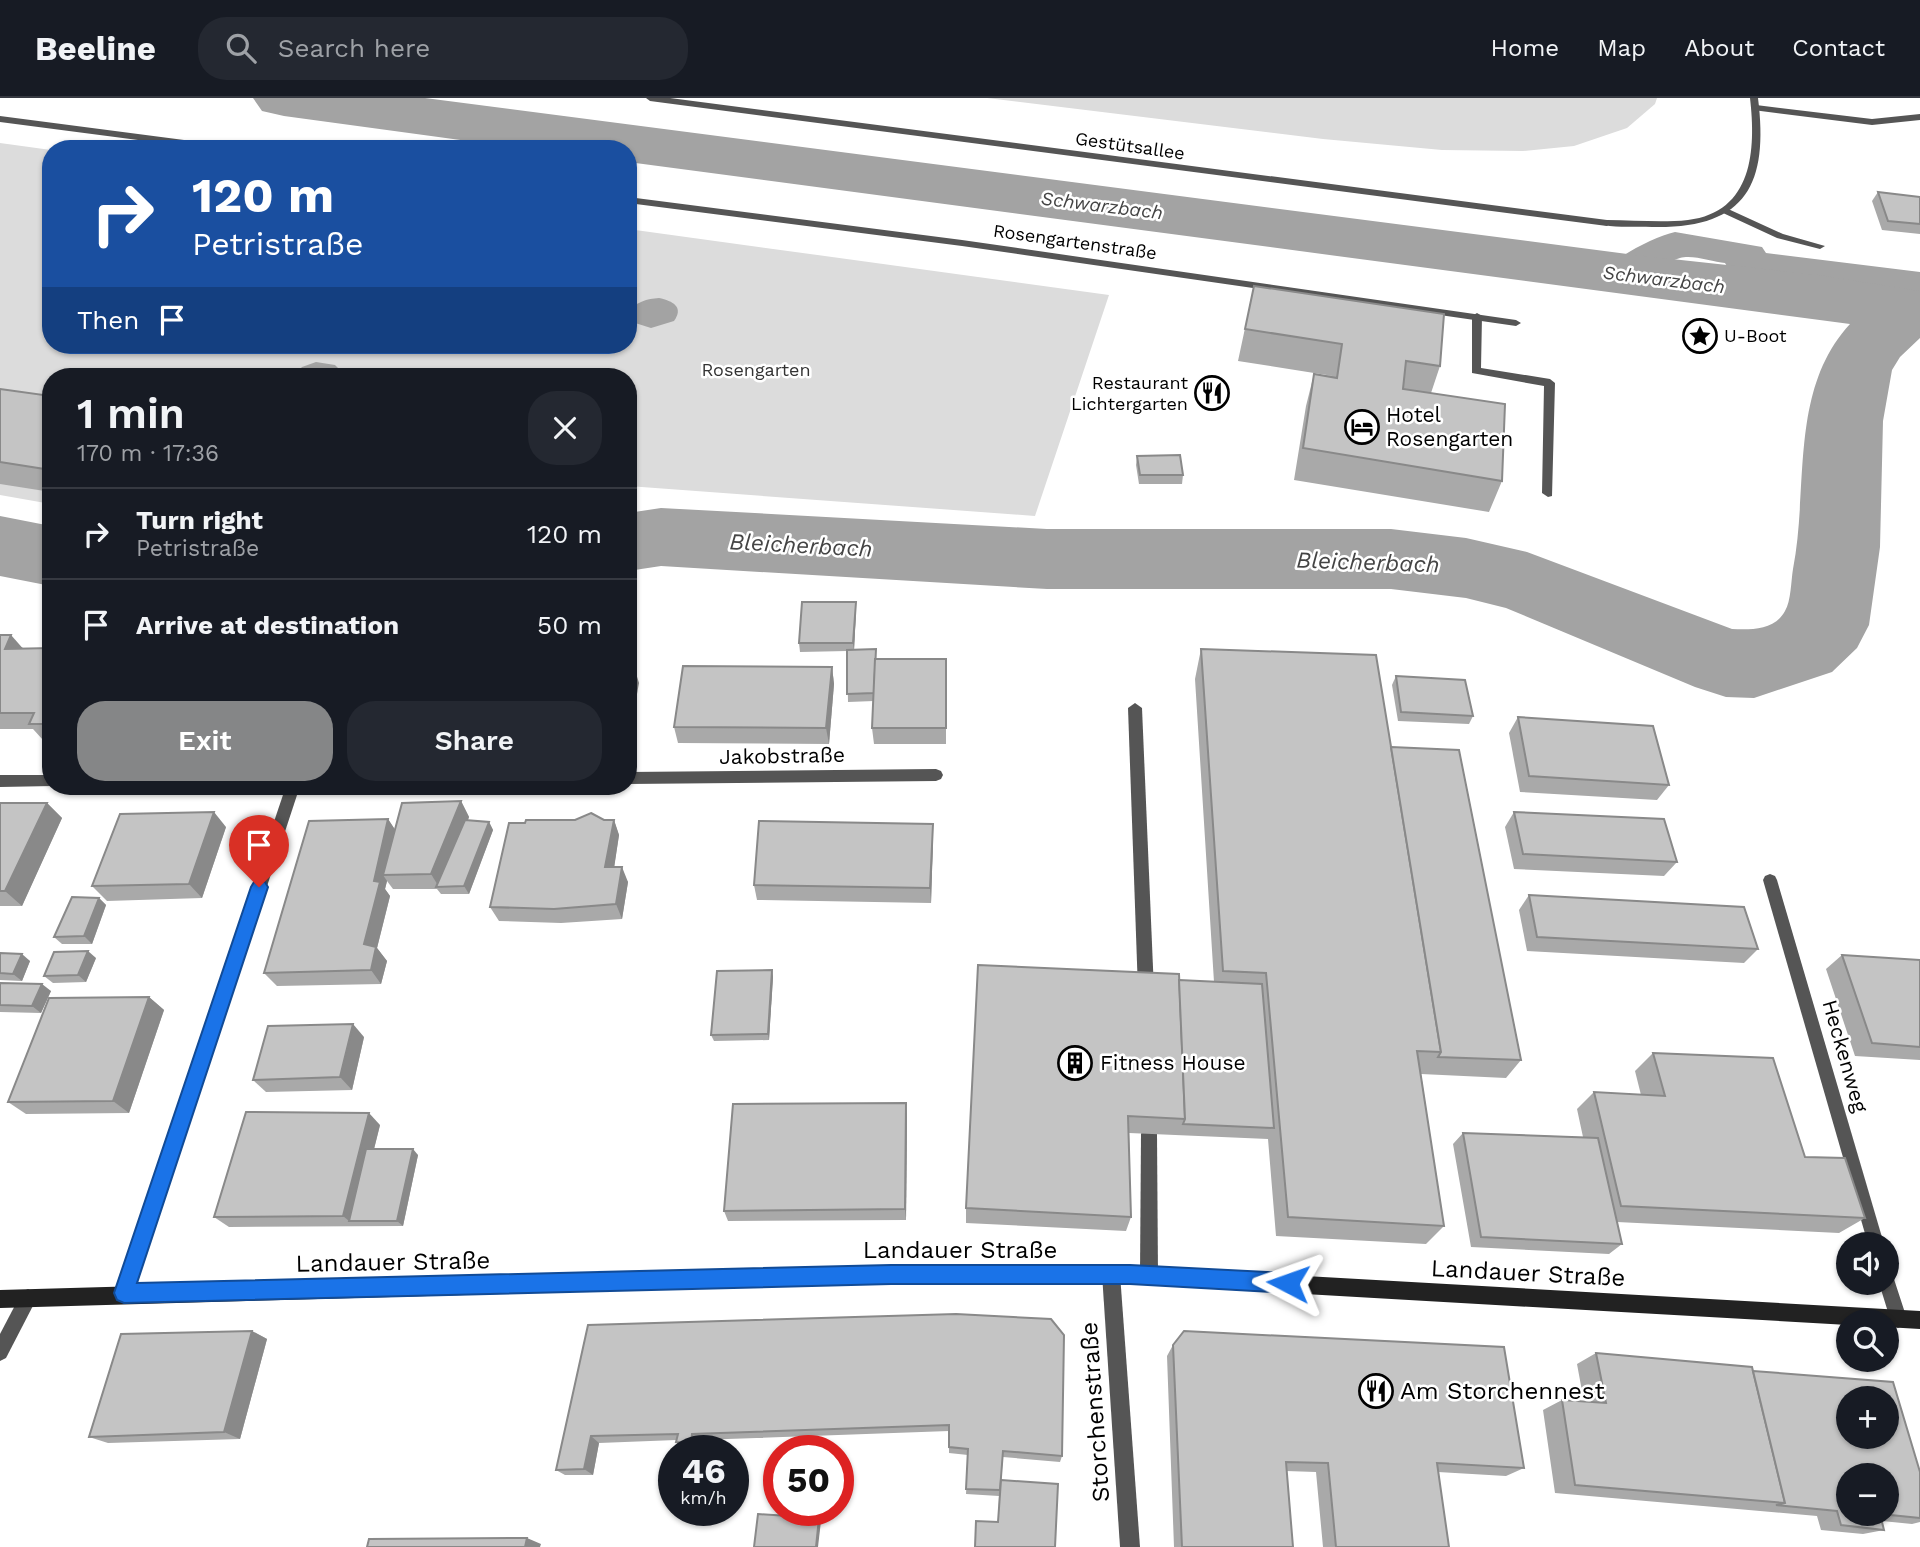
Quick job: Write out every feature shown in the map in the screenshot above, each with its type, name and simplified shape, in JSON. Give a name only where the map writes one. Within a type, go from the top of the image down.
[{"type":"main road","name":"Landauer Straße","points":[[0,1298],[863,1275],[1111,1274],[1836,1315]]},
{"type":"main road","name":"Landauer Straße","points":[[1899,1319],[1920,1320]]},
{"type":"street","name":"Gestütsallee","points":[[650,98],[1607,223],[1694,222],[1726,211]]},
{"type":"street","points":[[1820,246],[1780,236],[1726,211],[1752,181],[1756,148],[1755,103],[1872,122],[1920,117]]},
{"type":"street","points":[[0,119],[161,140]]},
{"type":"street","name":"Rosengartenstraße","points":[[637,201],[961,243],[1516,323]]},
{"type":"street","points":[[1477,316],[1476,372],[1550,383],[1548,493]]},
{"type":"street","points":[[1135,709],[1146,992]]},
{"type":"street","name":"Jakobstraße","points":[[637,779],[936,775]]},
{"type":"street","points":[[0,781],[42,781]]},
{"type":"street","points":[[124,1293],[290,795]]},
{"type":"street","name":"Heckenweg","points":[[1770,880],[1873,1232]]},
{"type":"street","points":[[1149,1134],[1149,1275]]},
{"type":"street","name":"Storchenstraße","points":[[1111,1274],[1130,1547]]},
{"type":"street","points":[[0,1352],[28,1298]]},
{"type":"green space","points":[[987,98],[1657,98],[1655,104],[1627,128],[1574,146],[1523,151],[1442,150],[1323,139]]},
{"type":"green space","name":"Rosengarten","points":[[0,143],[42,149],[42,354],[637,354],[637,230],[1109,295],[1035,516],[637,487],[637,368],[42,368],[42,502],[0,495]]},
{"type":"shaded area","points":[[659,298],[676,305],[678,312],[674,321],[651,328],[637,324],[637,304]]},
{"type":"shaded area","points":[[316,362],[335,365],[338,368],[301,368]]},
{"type":"building","points":[[1878,192],[1920,197],[1920,224],[1888,221]]},
{"type":"building","points":[[1254,286],[1444,314],[1440,366],[1406,361],[1403,389],[1505,404],[1502,481],[1303,448],[1314,374],[1337,378],[1342,344],[1245,329]]},
{"type":"building","points":[[0,389],[42,395],[42,469],[0,462]]},
{"type":"building","points":[[1180,455],[1183,475],[1140,475],[1137,456]]},
{"type":"building","points":[[802,602],[856,602],[853,643],[799,643]]},
{"type":"building","points":[[0,635],[11,635],[5,649],[42,648],[42,724],[29,724],[34,713],[0,713]]},
{"type":"building","points":[[876,649],[874,693],[847,694],[847,650]]},
{"type":"building","points":[[1201,649],[1376,655],[1441,1052],[1417,1051],[1444,1226],[1288,1217],[1266,973],[1223,971]]},
{"type":"building","points":[[875,659],[946,659],[946,728],[872,728]]},
{"type":"building","points":[[683,666],[832,667],[826,728],[674,727]]},
{"type":"building","points":[[1396,676],[1465,680],[1473,716],[1401,712]]},
{"type":"building","points":[[1518,717],[1653,726],[1669,785],[1529,776]]},
{"type":"building","points":[[1391,747],[1459,750],[1521,1060],[1438,1057],[1441,1052]]},
{"type":"building","points":[[461,801],[431,874],[383,875],[402,803]]},
{"type":"building","points":[[0,803],[47,803],[5,891],[0,891]]},
{"type":"building","points":[[214,812],[189,884],[92,886],[120,814]]},
{"type":"building","points":[[1514,812],[1664,819],[1677,862],[1523,854]]},
{"type":"building","points":[[591,813],[604,820],[614,820],[605,867],[622,867],[616,904],[554,909],[490,907],[509,823],[525,823],[526,820],[575,820]]},
{"type":"building","points":[[388,819],[374,881],[380,882],[364,944],[376,947],[371,970],[264,973],[309,821]]},
{"type":"building","points":[[465,820],[489,822],[464,886],[436,887]]},
{"type":"building","points":[[759,821],[933,824],[930,888],[754,885]]},
{"type":"building","points":[[1529,895],[1744,907],[1758,949],[1537,937]]},
{"type":"building","points":[[72,897],[99,898],[84,936],[54,937]]},
{"type":"building","points":[[88,951],[78,975],[44,976],[54,952]]},
{"type":"building","points":[[0,953],[22,954],[13,974],[0,973]]},
{"type":"building","points":[[1842,955],[1920,960],[1920,1047],[1872,1043]]},
{"type":"building","name":"Fitness House","points":[[978,965],[1179,974],[1185,1119],[1128,1116],[1131,1217],[966,1208]]},
{"type":"building","points":[[772,970],[768,1034],[711,1035],[717,971]]},
{"type":"building","points":[[1179,980],[1262,984],[1274,1128],[1183,1124],[1185,1119]]},
{"type":"building","points":[[0,983],[42,984],[32,1006],[0,1005]]},
{"type":"building","points":[[149,997],[113,1101],[8,1102],[49,998]]},
{"type":"building","points":[[353,1024],[340,1077],[253,1080],[268,1026]]},
{"type":"building","points":[[1653,1053],[1773,1058],[1805,1157],[1845,1158],[1865,1218],[1621,1206],[1594,1092],[1665,1096]]},
{"type":"building","points":[[906,1103],[905,1209],[724,1211],[733,1104]]},
{"type":"building","points":[[246,1112],[369,1113],[343,1216],[214,1217]]},
{"type":"building","points":[[1463,1133],[1598,1138],[1622,1244],[1481,1237]]},
{"type":"building","points":[[366,1149],[413,1149],[397,1221],[349,1221]]},
{"type":"building","points":[[956,1314],[1051,1319],[1064,1335],[1062,1456],[1003,1451],[1000,1490],[966,1489],[968,1449],[949,1447],[949,1425],[591,1436],[584,1469],[556,1470],[588,1325]]},
{"type":"building","points":[[252,1331],[224,1432],[89,1437],[121,1334]]},
{"type":"building","points":[[1184,1331],[1504,1347],[1524,1468],[1437,1463],[1449,1547],[1336,1547],[1328,1463],[1286,1462],[1293,1547],[1182,1547],[1173,1345]]},
{"type":"building","points":[[1596,1353],[1752,1367],[1785,1503],[1575,1485],[1562,1400],[1606,1403]]},
{"type":"building","points":[[1753,1371],[1893,1382],[1894,1386],[1836,1386],[1836,1449],[1899,1449],[1899,1402],[1920,1472],[1920,1518],[1899,1516],[1899,1463],[1836,1463],[1836,1511],[1776,1505],[1785,1503]]},
{"type":"building","points":[[1001,1480],[1058,1484],[1055,1547],[975,1547],[976,1521],[998,1522]]},
{"type":"building","points":[[758,1514],[763,1514],[763,1526],[818,1526],[816,1547],[754,1547]]},
{"type":"building","points":[[1850,1526],[1883,1526],[1884,1530]]},
{"type":"building","points":[[527,1538],[525,1547],[367,1547],[369,1539]]},
{"type":"waterway","name":"Schwarzbach","points":[[284,98],[603,140]]},
{"type":"waterway","name":"Schwarzbach","points":[[637,145],[1635,276],[1818,297],[1920,313]]},
{"type":"waterway","points":[[1622,274],[1675,244],[1748,255],[1744,262],[1920,284]]},
{"type":"waterway","name":"Bleicherbach","points":[[637,541],[661,537],[1047,559],[1391,559],[1466,568],[1527,583],[1726,663],[1754,664],[1801,649],[1826,625],[1839,547],[1845,421],[1855,370],[1873,342],[1907,311]]},
{"type":"waterway","name":"Bleicherbach","points":[[0,546],[42,554]]},
{"type":"place","name":"U-Boot","points":[[1700,336]]},
{"type":"place","name":"Restaurant Lichtergarten","points":[[1212,393]]},
{"type":"place","name":"Hotel Rosengarten","points":[[1362,427]]},
{"type":"place","name":"Fitness House","points":[[1075,1063]]},
{"type":"place","name":"Am Storchennest","points":[[1376,1391]]},
{"type":"route","points":[[259,887],[124,1293],[891,1275],[1149,1275],[1288,1283]]}]
